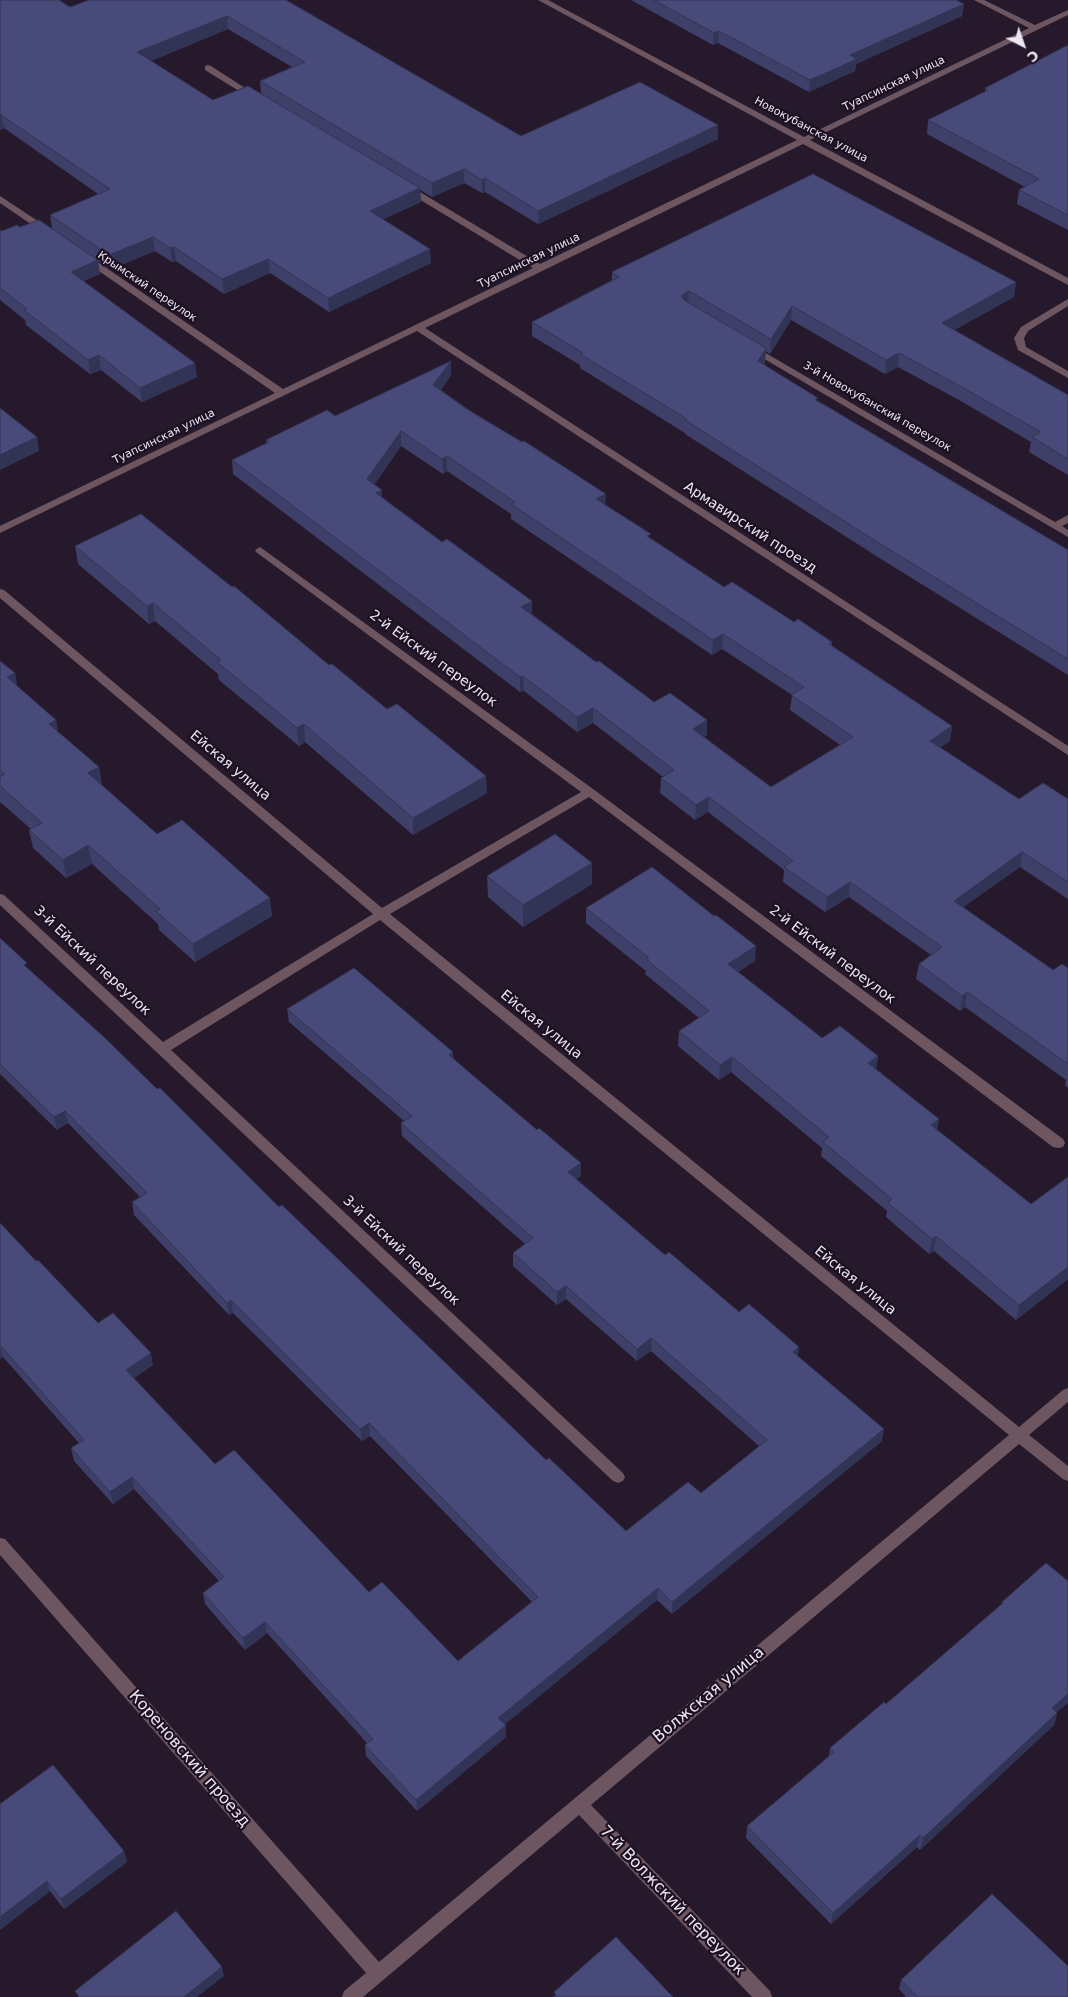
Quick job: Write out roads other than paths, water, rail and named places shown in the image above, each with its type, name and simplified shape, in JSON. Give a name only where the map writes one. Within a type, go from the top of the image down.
[{"type":"street","name":"Новокубанская улица","points":[[542,0],[1068,282]]},
{"type":"street","points":[[978,0],[1036,28]]},
{"type":"street","name":"Туапсинская улица","points":[[0,530],[1068,12]]},
{"type":"street","points":[[208,68],[267,104]]},
{"type":"street","points":[[395,181],[540,268]]},
{"type":"street","points":[[0,199],[56,238]]},
{"type":"street","name":"Крымский переулок","points":[[80,255],[282,393]]},
{"type":"street","points":[[1068,302],[1024,329],[1019,338],[1022,348],[1068,375]]},
{"type":"street","name":"Армавирский проезд","points":[[417,327],[1068,752]]},
{"type":"street","name":"3-й Новокубанский переулок","points":[[747,345],[1068,534]]},
{"type":"street","points":[[1055,526],[1068,518]]},
{"type":"street","name":"2-й Ейский переулок","points":[[260,550],[589,792],[1058,1143]]},
{"type":"street","name":"Ейская улица","points":[[0,592],[381,914],[1068,1475]]},
{"type":"street","points":[[162,1049],[381,914],[589,792]]},
{"type":"street","name":"3-й Ейский переулок","points":[[0,898],[618,1477]]},
{"type":"street","name":"Волжская улица","points":[[350,1997],[1068,1394]]},
{"type":"street","name":"Кореновский проезд","points":[[0,1544],[378,1974]]},
{"type":"street","name":"7-й Волжский переулок","points":[[579,1804],[764,1997]]}]
